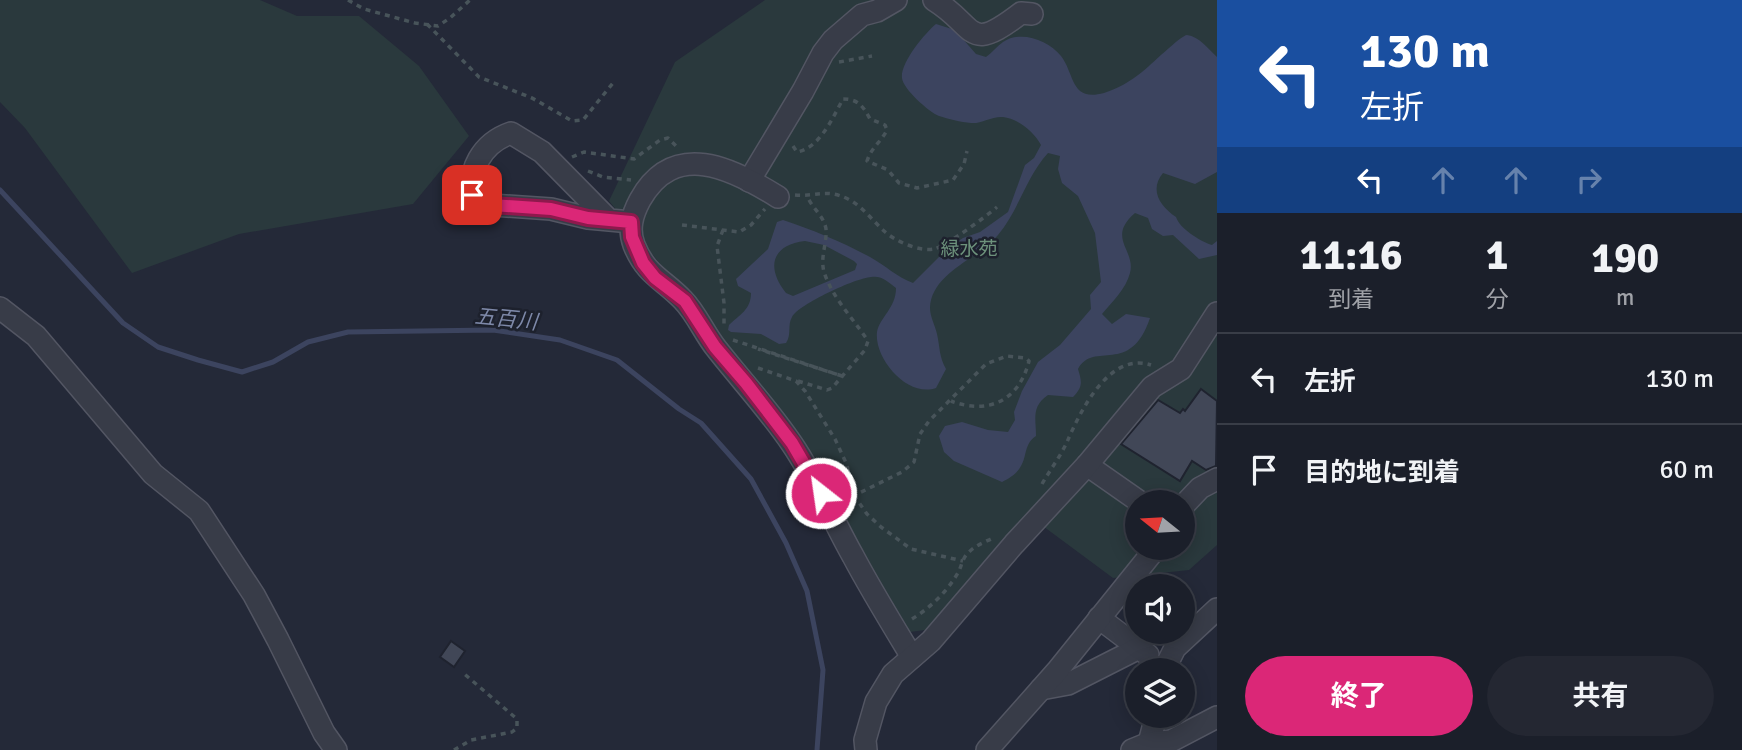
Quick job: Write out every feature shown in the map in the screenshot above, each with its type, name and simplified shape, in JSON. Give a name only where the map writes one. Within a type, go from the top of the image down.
[{"type":"street","points":[[750,181],[833,40],[862,15],[877,11],[896,0]]},
{"type":"street","points":[[934,0],[973,34],[984,36],[1000,29],[1020,13],[1032,14]]},
{"type":"street","points":[[609,220],[562,168],[511,133],[501,136],[483,149],[471,186],[473,200],[477,204],[551,209],[588,218],[609,220],[631,222]]},
{"type":"street","points":[[778,197],[750,181],[697,162],[688,163],[669,170],[654,180],[643,194],[631,222],[632,237],[643,263],[655,278],[685,301],[715,347],[792,443],[852,555],[912,657]]},
{"type":"street","points":[[0,308],[36,336],[153,474],[199,511],[254,595],[324,733],[336,750]]},
{"type":"street","points":[[866,750],[865,740],[876,702],[893,674],[931,640],[1087,465],[1152,387],[1181,369],[1217,313]]},
{"type":"street","points":[[1087,465],[1125,492]]},
{"type":"street","points":[[1195,493],[1217,479]]},
{"type":"street","points":[[986,750],[1041,689],[1146,560]]},
{"type":"street","points":[[1170,658],[1175,648],[1217,609]]},
{"type":"street","points":[[1099,618],[1152,658]]},
{"type":"street","points":[[1041,689],[1068,684],[1139,648]]},
{"type":"street","points":[[1140,747],[1171,741],[1217,717]]},
{"type":"street","points":[[1140,747],[1150,728]]},
{"type":"path","points":[[348,0],[364,9],[415,23],[438,26],[470,0]]},
{"type":"path","points":[[426,24],[479,77],[532,98],[572,121],[583,120],[613,83]]},
{"type":"path","points":[[838,62],[872,56]]},
{"type":"path","points":[[792,145],[797,152],[809,148],[831,120],[843,99],[853,99],[864,106],[870,120],[885,125],[887,130],[870,152],[867,161],[888,170],[899,183],[917,188],[953,180],[964,164],[967,151]]},
{"type":"path","points":[[562,168],[570,159],[584,152],[634,159],[660,140],[668,138],[688,163]]},
{"type":"path","points":[[562,168],[585,170],[603,177],[654,180]]},
{"type":"path","points":[[682,225],[739,232],[751,225],[778,197],[789,194],[807,196],[826,191],[849,199],[895,240],[935,249],[981,222],[997,207]]},
{"type":"path","points":[[756,368],[827,390],[832,388],[865,350],[868,341],[833,294],[823,269],[826,231],[824,220],[807,196]]},
{"type":"path","points":[[715,347],[723,326],[724,303],[717,246],[723,230]]},
{"type":"path","points":[[758,349],[822,369],[842,376],[794,361],[758,349]]},
{"type":"path","points":[[829,509],[902,472],[914,462],[923,429],[986,364],[998,357],[1026,358],[1029,361],[1026,372],[1006,398],[977,408],[951,401]]},
{"type":"path","points":[[1037,491],[1066,444],[1073,425],[1106,377],[1125,366],[1146,363],[1165,377]]},
{"type":"path","points":[[796,381],[835,439],[846,465],[853,495],[867,514],[911,549],[963,561]]},
{"type":"path","points":[[895,629],[924,611],[946,590],[971,549],[997,536]]},
{"type":"path","points":[[454,750],[471,740],[512,732],[518,723],[517,719],[463,672]]},
{"type":"green space","points":[[0,0],[260,0],[297,16],[359,16],[419,66],[469,136],[413,204],[239,234],[132,273],[25,128],[0,102]]},
{"type":"green space","name":"緑水苑","points":[[765,0],[1217,0],[1217,545],[1189,570],[1125,574],[1125,577],[1113,578],[1028,515],[933,629],[902,633],[778,409],[609,201],[675,62]]},
{"type":"water","points":[[936,24],[955,30],[976,54],[986,57],[1010,38],[1026,37],[1042,41],[1061,56],[1079,90],[1093,95],[1129,82],[1187,35],[1200,41],[1217,57],[1217,172],[1195,184],[1163,173],[1157,191],[1161,203],[1186,230],[1212,245],[1217,241],[1217,255],[1199,259],[1173,235],[1163,236],[1152,229],[1148,218],[1135,213],[1127,222],[1122,237],[1131,265],[1130,273],[1122,290],[1102,314],[1112,324],[1126,314],[1150,318],[1142,336],[1133,347],[1123,352],[1085,361],[1078,369],[1081,384],[1073,397],[1048,395],[1043,399],[1036,413],[1036,436],[1028,446],[1018,470],[1002,482],[954,461],[944,452],[939,436],[945,426],[962,422],[988,430],[1008,432],[1015,420],[1014,412],[1022,391],[1038,362],[1060,345],[1091,309],[1090,295],[1101,282],[1095,233],[1078,196],[1062,183],[1058,169],[1060,156],[1048,153],[1040,162],[1012,215],[998,235],[947,276],[932,296],[931,315],[946,369],[936,388],[925,390],[904,382],[881,354],[877,332],[891,307],[896,288],[878,277],[853,282],[805,305],[792,317],[786,343],[779,344],[761,334],[728,330],[729,325],[747,308],[751,293],[738,286],[736,279],[768,249],[777,222],[783,220],[838,241],[913,283],[949,247],[980,232],[1008,212],[1025,165],[1034,158],[1041,145],[1030,131],[1015,120],[999,117],[971,123],[950,119],[935,114],[912,94],[903,83],[902,72],[914,49]],"holes":[[[805,241],[824,245],[854,261],[857,264],[855,270],[793,296],[786,293],[774,267],[779,253],[785,247]]]},
{"type":"building","points":[[1201,389],[1217,401],[1216,466],[1206,470],[1192,461],[1180,481],[1121,444],[1158,400],[1180,413],[1183,409],[1185,411]]},
{"type":"building","points":[[451,641],[465,651],[454,667],[440,657]]},
{"type":"waterway","name":"五百川","points":[[0,190],[123,323],[158,347],[198,360],[242,372],[273,362],[308,342],[348,332],[493,330],[560,340],[617,360],[701,423],[751,479],[786,543],[807,591],[823,670],[817,750]]},
{"type":"route","points":[[472,195],[477,204],[551,209],[588,218],[631,222],[632,237],[643,263],[655,278],[685,301],[715,347],[792,443],[821,493]]}]
